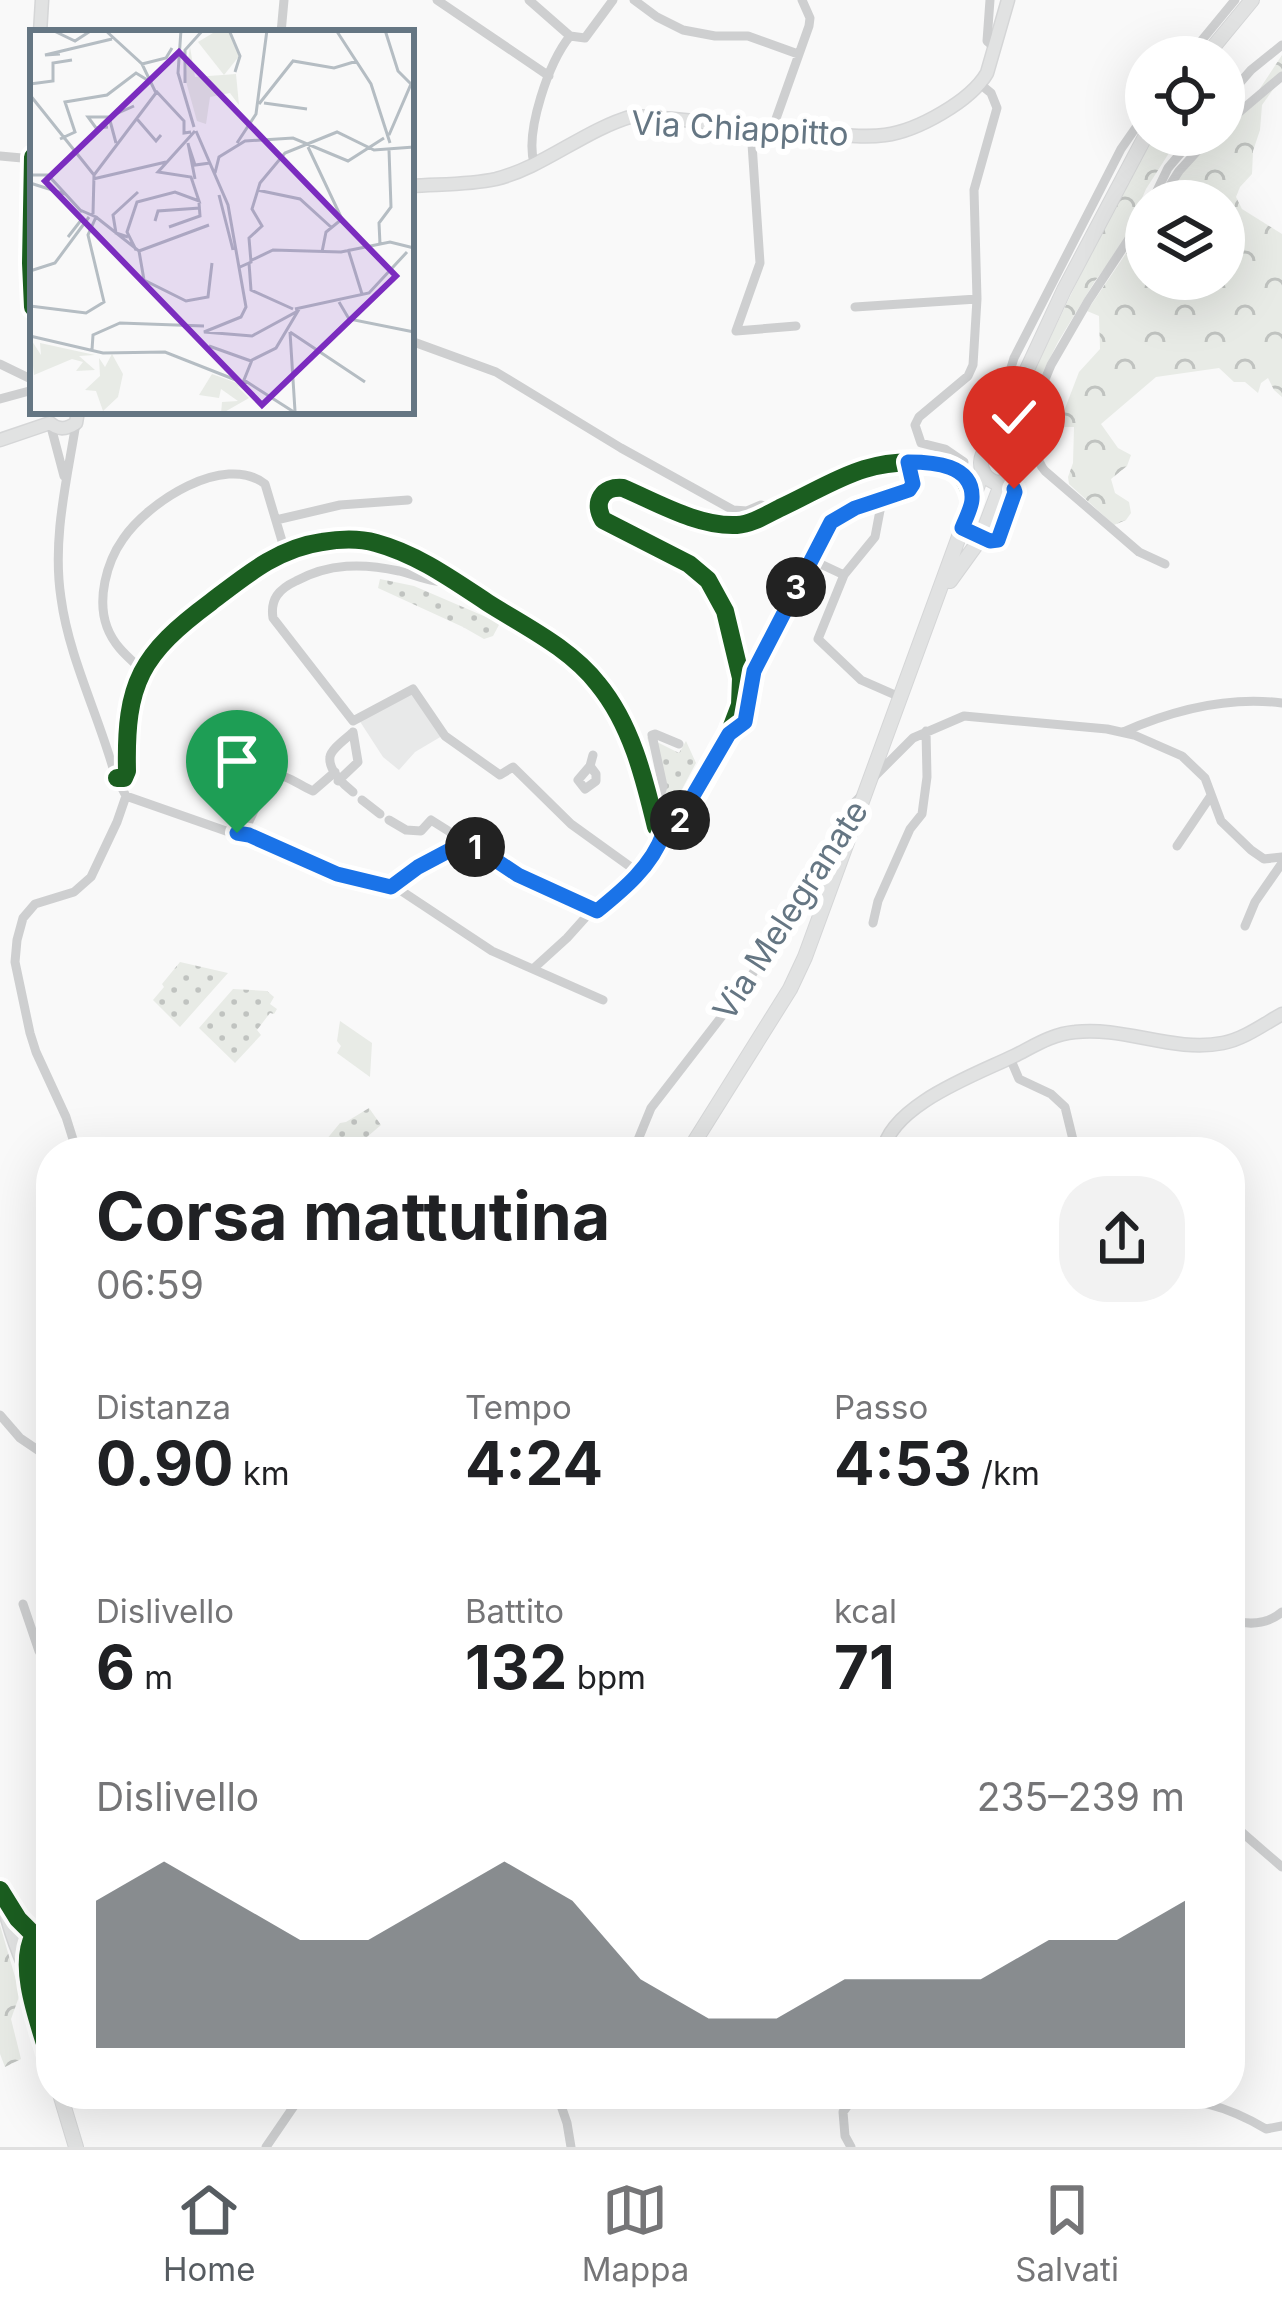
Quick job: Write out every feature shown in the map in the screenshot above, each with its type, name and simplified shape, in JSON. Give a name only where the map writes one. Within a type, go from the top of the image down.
[{"type":"main road","points":[[40,30],[42,0]]},
{"type":"main road","points":[[980,84],[1008,0]]},
{"type":"main road","points":[[1222,36],[1252,0]]},
{"type":"main road","name":"Via Chiappitto","points":[[414,186],[496,178],[633,116],[771,131],[886,135],[927,121],[980,84]]},
{"type":"main road","points":[[697,1137],[806,957],[953,567],[985,458],[1064,290],[1135,156]]},
{"type":"main road","points":[[953,567],[981,538],[1020,468],[1020,456],[1010,440],[1008,411]]},
{"type":"main road","points":[[0,440],[49,417],[60,429],[77,417]]},
{"type":"main road","points":[[985,458],[1010,440]]},
{"type":"main road","points":[[985,458],[993,481],[1008,486]]},
{"type":"main road","points":[[962,528],[981,538]]},
{"type":"main road","points":[[888,1137],[927,1100],[1054,1036],[1103,1030],[1180,1043],[1224,1043],[1282,1014]]},
{"type":"main road","points":[[1,1893],[14,1934],[22,1942],[36,1935]]},
{"type":"main road","points":[[1,1893],[32,1939],[27,1973]]},
{"type":"main road","points":[[14,1934],[36,2007]]},
{"type":"main road","points":[[65,2109],[76,2147]]},
{"type":"street","points":[[281,30],[284,0]]},
{"type":"street","points":[[437,0],[549,76]]},
{"type":"street","points":[[529,0],[570,36],[585,38],[613,0]]},
{"type":"street","points":[[634,0],[683,30],[748,36],[798,54]]},
{"type":"street","points":[[771,131],[810,18],[802,0]]},
{"type":"street","points":[[990,0],[987,40],[994,47]]},
{"type":"street","points":[[1205,36],[1235,0]]},
{"type":"street","points":[[533,163],[541,97],[570,36]]},
{"type":"street","points":[[1245,77],[1282,45]]},
{"type":"street","points":[[1245,107],[1282,76]]},
{"type":"street","points":[[972,499],[946,449],[921,443],[915,425],[919,416],[972,369],[974,190],[998,108],[980,84]]},
{"type":"street","points":[[752,128],[760,263],[736,331],[796,326]]},
{"type":"street","points":[[639,873],[571,824],[513,767],[500,775],[446,736],[413,689],[353,727],[330,755],[336,777],[382,815],[414,832],[431,820],[518,875],[597,911],[608,903],[639,873],[658,849],[663,834],[673,830],[729,734],[740,705],[741,678],[716,590],[689,565],[603,520],[598,505],[606,490],[623,488],[710,522],[740,525],[859,469],[908,462],[955,465],[985,458],[1014,358],[1125,142]]},
{"type":"street","points":[[0,156],[30,158]]},
{"type":"street","points":[[1172,180],[1193,156]]},
{"type":"street","points":[[1010,440],[1025,427],[1051,365],[1125,246]]},
{"type":"street","points":[[855,307],[976,299]]},
{"type":"street","points":[[414,342],[496,372],[733,510],[761,506],[770,513]]},
{"type":"street","points":[[0,364],[30,379]]},
{"type":"street","points":[[0,399],[30,392]]},
{"type":"street","points":[[49,417],[64,480]]},
{"type":"street","points":[[77,417],[64,480],[58,572],[61,600],[126,796],[243,834],[337,874],[393,886],[492,951],[603,1000]]},
{"type":"street","points":[[1025,427],[1036,442],[1045,471],[1139,552],[1165,564]]},
{"type":"street","points":[[729,734],[745,722],[754,671],[831,522],[909,490],[913,484],[908,462]]},
{"type":"street","points":[[142,670],[116,644],[103,607],[118,546],[146,514],[185,486],[209,478],[252,476],[266,484],[285,551]]},
{"type":"street","points":[[276,520],[340,505],[408,500]]},
{"type":"street","points":[[882,500],[874,537],[844,575],[818,639],[861,680],[902,698]]},
{"type":"street","points":[[117,778],[124,778],[127,771],[131,709],[142,670],[172,631],[248,574],[285,551],[353,539],[397,550],[434,576]]},
{"type":"street","points":[[811,559],[844,575]]},
{"type":"street","points":[[243,834],[271,776],[283,776],[313,791],[358,762],[353,727],[273,618],[273,599],[283,589],[311,574],[352,565],[455,582],[559,647],[598,684],[619,716],[632,743],[656,826],[663,834]]},
{"type":"street","points":[[1123,733],[1166,715],[1234,700],[1282,703]]},
{"type":"street","points":[[873,923],[910,829],[922,814],[926,730],[974,715],[1123,733],[1182,756],[1205,778],[1222,821],[1250,850],[1264,859],[1282,860],[1245,926]]},
{"type":"street","name":"Via Melegranate","points":[[639,1137],[651,1108],[732,1006],[850,806],[903,746],[926,730]]},
{"type":"street","points":[[650,804],[663,787],[652,735],[679,744]]},
{"type":"street","points":[[72,1137],[30,1033],[15,962],[17,940],[23,918],[35,904],[74,892],[91,878],[126,796]]},
{"type":"street","points":[[1177,846],[1210,797]]},
{"type":"street","points":[[393,886],[466,841]]},
{"type":"street","points":[[534,968],[593,909]]},
{"type":"street","points":[[1010,1058],[1019,1079],[1051,1094],[1065,1107],[1072,1137]]},
{"type":"street","points":[[0,1414],[36,1449]]},
{"type":"street","points":[[23,1604],[36,1643]]},
{"type":"street","points":[[1245,1624],[1282,1612]]},
{"type":"street","points":[[1245,1835],[1282,1867]]},
{"type":"street","points":[[266,2147],[295,2109]]},
{"type":"street","points":[[562,2109],[571,2147]]},
{"type":"street","points":[[845,2109],[845,2136],[851,2147]]},
{"type":"street","points":[[1229,2109],[1266,2129],[1282,2126]]},
{"type":"shaded area","points":[[413,691],[442,736],[415,752],[399,770],[383,757],[359,720]]},
{"type":"green space","points":[[1282,55],[1282,77],[1262,105],[1252,174],[1245,182],[1176,180],[1194,156],[1245,156],[1245,106]]},
{"type":"green space","points":[[1140,156],[1167,156],[1152,180],[1126,180]]},
{"type":"green space","points":[[1125,183],[1121,247],[1095,281],[1035,388],[1022,396]]},
{"type":"green space","points":[[1245,211],[1282,234],[1282,397],[1268,378],[1258,393],[1245,382],[1234,382],[1219,368],[1156,377],[1101,424],[1118,448],[1131,455],[1127,466],[1111,479],[1115,493],[1129,502],[1131,513],[1114,525],[1069,484],[1074,427],[1063,427],[1053,439],[1046,439],[1041,431],[1064,411],[1079,372],[1100,349],[1099,316],[1087,311],[1125,255],[1125,300],[1245,300]]},
{"type":"green space","points":[[380,579],[414,586],[500,623],[493,636],[484,639],[378,588]]},
{"type":"green space","points":[[647,737],[679,753],[686,741],[696,763],[665,821],[658,819],[655,808],[661,784]]},
{"type":"green space","points":[[180,962],[228,973],[180,1027],[153,1000]]},
{"type":"green space","points":[[233,989],[267,991],[274,997],[270,1004],[277,1009],[235,1063],[199,1028]]},
{"type":"green space","points":[[340,1021],[372,1043],[370,1077],[337,1053]]},
{"type":"green space","points":[[369,1108],[381,1125],[367,1137],[328,1137]]},
{"type":"green space","points":[[0,1925],[20,1994],[11,2019],[21,2059],[5,2067],[0,2054]]},
{"type":"cycle path","points":[[117,778],[124,778],[127,771],[134,692],[153,655],[168,638],[263,564],[306,545],[362,540],[434,568],[547,639],[587,671],[628,734],[656,827],[666,834],[685,812],[729,734],[740,705],[741,678],[725,611],[708,580],[689,564],[603,520],[599,501],[605,492],[623,488],[693,518],[737,525],[850,474],[905,462],[951,468],[962,476],[972,499]]},
{"type":"cycle path","points":[[0,1890],[34,1935],[28,1964],[36,2016]]},
{"type":"route","points":[[237,833],[337,874],[391,887],[467,841],[518,875],[597,911],[624,889],[658,849],[663,834],[673,830],[729,734],[745,722],[754,671],[831,522],[855,508],[909,490],[913,484],[908,462],[914,461],[947,465],[964,477],[972,499],[962,528],[998,540],[1014,489]]}]
